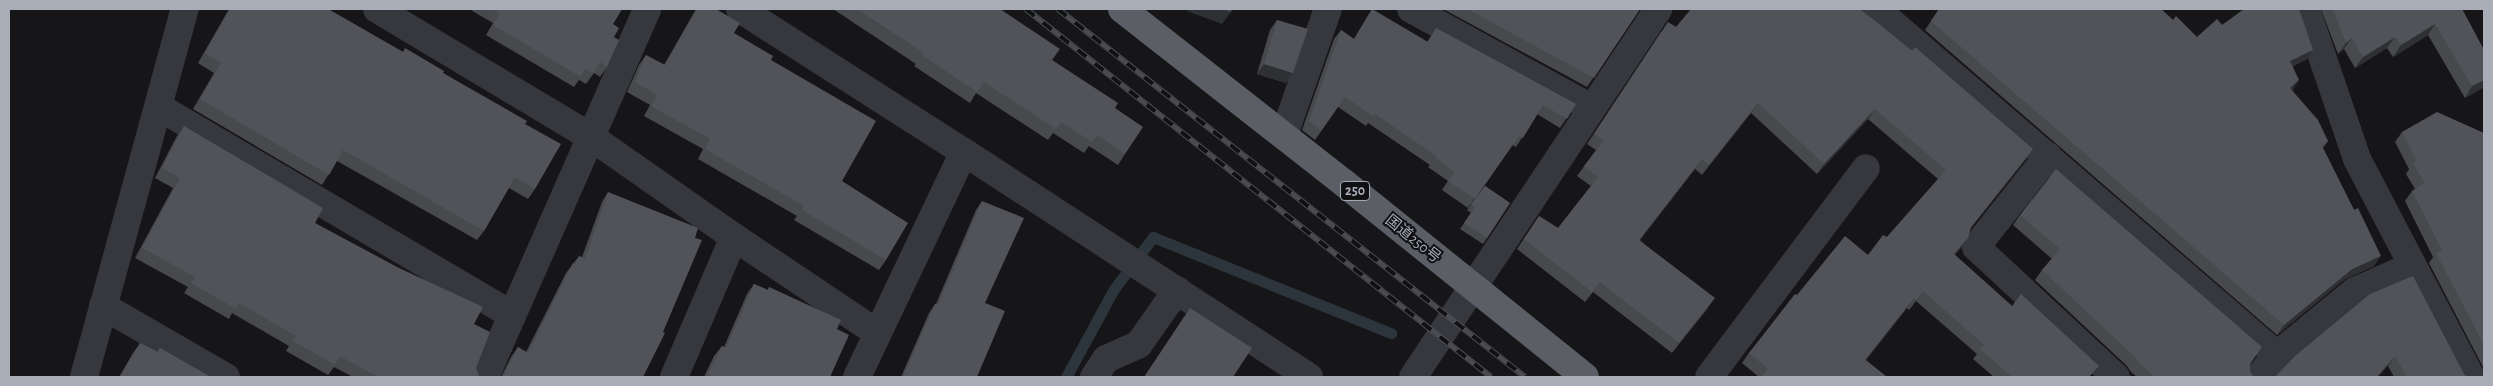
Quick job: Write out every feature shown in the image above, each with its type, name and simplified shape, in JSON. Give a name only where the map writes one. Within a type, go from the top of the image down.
[{"type":"highway","name":"国道250号","points":[[1122,9],[1284,135],[1585,377]]},
{"type":"street","points":[[84,377],[185,9]]},
{"type":"street","points":[[377,9],[591,137],[734,237],[876,332]]},
{"type":"street","points":[[485,377],[648,9]]},
{"type":"street","points":[[740,9],[964,152],[1309,377]]},
{"type":"street","points":[[1284,135],[1328,9]]},
{"type":"street","points":[[1411,9],[1592,108]]},
{"type":"street","points":[[1413,377],[1471,287],[1658,9]]},
{"type":"street","points":[[1876,9],[2277,354]]},
{"type":"street","points":[[2306,9],[2357,159],[2471,377]]},
{"type":"street","points":[[159,107],[512,315]]},
{"type":"street","points":[[857,377],[876,332],[964,152]]},
{"type":"street","points":[[2048,156],[1976,247],[2116,377]]},
{"type":"street","points":[[1709,377],[1866,168]]},
{"type":"street","points":[[674,377],[734,237]]},
{"type":"street","points":[[2258,377],[2277,354],[2354,292],[2412,266]]},
{"type":"street","points":[[1094,377],[1106,359],[1139,344],[1168,285]]},
{"type":"street","points":[[103,306],[226,377]]},
{"type":"building","points":[[230,9],[328,9],[403,52],[405,48],[444,71],[443,73],[527,121],[525,124],[561,144],[535,189],[515,177],[484,231],[343,150],[329,175],[200,99],[221,63],[205,53]]},
{"type":"building","points":[[493,9],[622,9],[613,24],[619,28],[614,37],[619,40],[607,67],[600,62],[593,74],[585,69],[581,77],[493,25],[500,13]]},
{"type":"building","points":[[697,9],[716,9],[740,23],[734,33],[773,56],[771,60],[876,121],[842,181],[908,223],[886,260],[802,210],[804,206],[705,149],[710,139],[651,106],[657,95],[635,82],[646,55],[665,65]]},
{"type":"building","points":[[857,9],[1000,9],[1060,49],[1052,60],[1118,103],[1115,108],[1143,127],[1125,154],[1097,135],[1092,142],[1061,122],[1056,129],[984,82],[977,92],[922,55],[924,53]]},
{"type":"building","points":[[1372,9],[1428,42],[1436,28],[1576,104],[1567,119],[1543,105],[1523,138],[1519,136],[1475,199],[1448,181],[1455,172],[1435,158],[1436,156],[1375,114],[1373,116],[1345,97],[1321,131],[1309,121],[1341,30],[1354,39]]},
{"type":"building","points":[[1467,9],[1640,9],[1594,78]]},
{"type":"building","points":[[1691,9],[1860,9],[1912,51],[1915,47],[2033,149],[1971,227],[1968,238],[1954,254],[2012,306],[2021,294],[2099,366],[2089,377],[2012,377],[1980,349],[1984,345],[1923,291],[1916,300],[1914,298],[1865,360],[1887,377],[1761,377],[1768,369],[1749,353],[1795,294],[1797,295],[1845,236],[1868,255],[1883,235],[1887,237],[1946,170],[1875,109],[1824,164],[1758,103],[1709,165],[1702,159],[1639,240],[1715,298],[1679,343],[1600,282],[1592,292],[1524,239],[1539,216],[1558,228],[1598,177],[1584,166],[1604,141],[1594,134],[1668,22],[1676,27]]},
{"type":"building","points":[[1939,9],[2161,9],[2173,20],[2176,16],[2197,37],[2217,19],[2222,25],[2244,9],[2299,9],[2313,50],[2290,61],[2299,80],[2290,88],[2318,120],[2328,141],[2322,146],[2354,210],[2358,208],[2381,256],[2352,269],[2284,325],[1931,21]]},
{"type":"building","points":[[2333,9],[2462,9],[2484,50],[2484,80],[2472,86],[2435,24],[2401,45],[2395,37],[2363,57],[2352,38],[2346,43]]},
{"type":"building","points":[[1277,20],[1308,29],[1293,73],[1264,64]]},
{"type":"building","points":[[2437,112],[2484,133],[2484,345],[2436,253],[2442,250],[2412,191],[2425,183],[2413,164],[2416,160],[2402,132]]},
{"type":"building","points":[[184,126],[323,208],[315,223],[399,268],[483,307],[474,324],[490,332],[476,368],[481,377],[378,377],[340,356],[335,365],[293,341],[296,336],[239,303],[236,309],[191,283],[195,277],[142,248],[180,178],[162,168]]},
{"type":"building","points":[[2056,169],[2262,347],[2250,364],[2250,372],[2254,377],[2155,377],[2042,270],[2060,249],[2020,215]]},
{"type":"building","points":[[1485,186],[1510,203],[1487,238],[1464,223],[1475,207],[1471,204]]},
{"type":"building","points":[[608,192],[698,228],[695,238],[702,240],[663,332],[665,333],[643,377],[503,377],[518,347],[528,353],[573,263],[575,264],[579,256],[585,259]]},
{"type":"building","points":[[982,201],[1024,218],[985,303],[1005,311],[977,377],[903,377],[935,304],[938,305]]},
{"type":"building","points":[[2413,276],[2467,377],[2407,377],[2395,356],[2377,377],[2275,377],[2295,356],[2370,294]]},
{"type":"building","points":[[754,284],[768,290],[769,287],[841,320],[837,329],[849,335],[830,377],[714,377],[708,374],[722,346],[726,348]]},
{"type":"building","points":[[1190,308],[1252,348],[1233,377],[1144,377]]},
{"type":"building","points":[[140,343],[158,352],[160,348],[211,377],[120,377]]},
{"type":"waterway","points":[[1066,377],[1114,289],[1153,237],[1391,333]]},
{"type":"railway","points":[[1026,9],[1491,377]]},
{"type":"railway","points":[[1058,9],[1525,377]]}]
